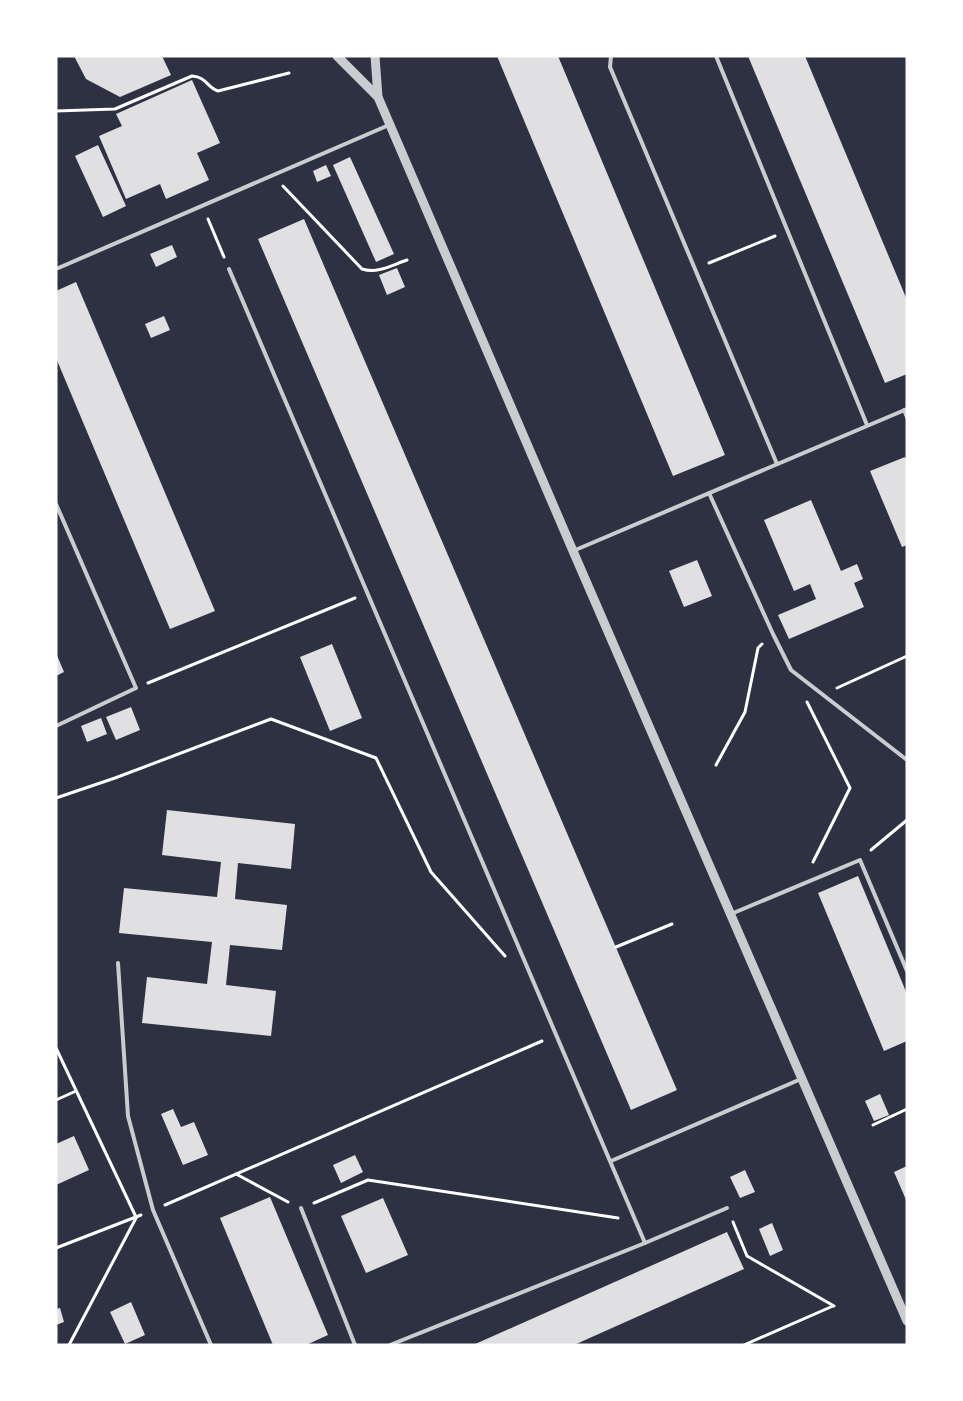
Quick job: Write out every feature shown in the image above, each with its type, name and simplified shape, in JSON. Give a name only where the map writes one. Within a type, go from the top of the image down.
[{"type":"street","points":[[336,56],[378,97]]},
{"type":"street","points":[[375,56],[378,97],[572,551],[907,1321]]},
{"type":"lane","points":[[611,56],[610,67],[777,464]]},
{"type":"lane","points":[[716,56],[867,426]]},
{"type":"lane","points":[[56,269],[390,125]]},
{"type":"lane","points":[[229,269],[645,1243]]},
{"type":"lane","points":[[572,551],[905,410],[907,418]]},
{"type":"lane","points":[[709,493],[791,670],[907,760]]},
{"type":"lane","points":[[56,504],[136,688],[56,726]]},
{"type":"lane","points":[[730,915],[860,860],[907,971]]},
{"type":"lane","points":[[118,963],[128,1116],[153,1210],[211,1345]]},
{"type":"lane","points":[[611,1161],[801,1079]]},
{"type":"lane","points":[[301,1208],[355,1345]]},
{"type":"lane","points":[[390,1345],[728,1208]]},
{"type":"path","points":[[56,112],[115,109],[192,76],[200,77],[212,89],[218,91],[289,73]]},
{"type":"path","points":[[272,175],[362,269],[369,271],[378,270],[406,260]]},
{"type":"path","points":[[202,205],[229,269]]},
{"type":"path","points":[[695,269],[787,231]]},
{"type":"path","points":[[136,688],[368,592]]},
{"type":"path","points":[[716,765],[745,712],[758,648],[773,634]]},
{"type":"path","points":[[822,694],[907,656]]},
{"type":"path","points":[[791,670],[850,788],[803,883]]},
{"type":"path","points":[[56,798],[115,778],[271,719],[376,758],[431,872],[508,959]]},
{"type":"path","points":[[860,860],[907,820]]},
{"type":"path","points":[[616,947],[672,924]]},
{"type":"path","points":[[153,1210],[557,1035]]},
{"type":"path","points":[[56,1048],[136,1217]]},
{"type":"path","points":[[56,1100],[76,1091]]},
{"type":"path","points":[[873,1125],[907,1110]]},
{"type":"path","points":[[236,1174],[301,1208],[368,1180],[636,1220]]},
{"type":"path","points":[[728,1208],[748,1256],[834,1306],[744,1345]]},
{"type":"path","points":[[56,1248],[136,1217]]},
{"type":"path","points":[[69,1345],[136,1217]]},
{"type":"building","points":[[74,56],[162,56],[171,75],[120,97],[86,79]]},
{"type":"building","points":[[497,56],[558,56],[725,455],[673,476]]},
{"type":"building","points":[[748,56],[805,56],[907,300],[907,374],[885,383]]},
{"type":"building","points":[[192,80],[220,143],[197,153],[209,180],[166,199],[160,184],[126,199],[99,136],[122,126],[116,114]]},
{"type":"building","points":[[98,145],[126,206],[103,217],[75,156]]},
{"type":"building","points":[[350,157],[394,254],[376,262],[333,165]]},
{"type":"building","points":[[326,165],[331,176],[317,182],[313,171]]},
{"type":"building","points":[[304,219],[677,1090],[631,1110],[258,239]]},
{"type":"building","points":[[172,245],[177,257],[156,267],[150,254]]},
{"type":"building","points":[[397,268],[405,287],[387,295],[379,275]]},
{"type":"building","points":[[76,282],[215,611],[170,629],[56,358],[56,291]]},
{"type":"building","points":[[164,316],[170,330],[151,338],[145,324]]},
{"type":"building","points":[[905,457],[907,462],[907,545],[902,547],[870,471]]},
{"type":"building","points":[[811,500],[841,571],[857,564],[863,579],[854,583],[864,607],[789,639],[778,615],[816,599],[810,584],[794,591],[764,520]]},
{"type":"building","points":[[697,560],[712,596],[684,607],[669,571]]},
{"type":"building","points":[[332,644],[362,718],[330,731],[300,657]]},
{"type":"building","points":[[56,653],[64,672],[56,676]]},
{"type":"building","points":[[131,707],[140,730],[116,740],[106,717]]},
{"type":"building","points":[[101,718],[107,734],[87,742],[81,726]]},
{"type":"building","points":[[167,810],[295,824],[291,869],[238,863],[235,899],[287,905],[282,950],[230,945],[226,985],[276,991],[271,1036],[142,1023],[147,977],[207,984],[212,942],[119,933],[124,888],[217,897],[221,862],[162,855]]},
{"type":"building","points":[[858,876],[907,994],[907,1041],[884,1051],[818,893]]},
{"type":"building","points":[[880,1094],[889,1115],[874,1121],[865,1101]]},
{"type":"building","points":[[173,1109],[181,1127],[194,1122],[208,1155],[183,1165],[161,1114]]},
{"type":"building","points":[[74,1136],[89,1170],[56,1185],[56,1144]]},
{"type":"building","points":[[355,1155],[363,1172],[341,1183],[333,1165]]},
{"type":"building","points":[[907,1166],[907,1202],[894,1172]]},
{"type":"building","points":[[745,1170],[755,1192],[740,1198],[730,1177]]},
{"type":"building","points":[[270,1197],[328,1335],[306,1345],[273,1345],[220,1218]]},
{"type":"building","points":[[383,1198],[408,1255],[366,1273],[341,1216]]},
{"type":"building","points":[[772,1223],[783,1250],[770,1256],[759,1229]]},
{"type":"building","points":[[727,1232],[744,1269],[574,1345],[473,1345]]},
{"type":"building","points":[[131,1302],[145,1335],[125,1344],[110,1312]]},
{"type":"building","points":[[60,1308],[64,1322],[56,1325],[56,1309]]}]
